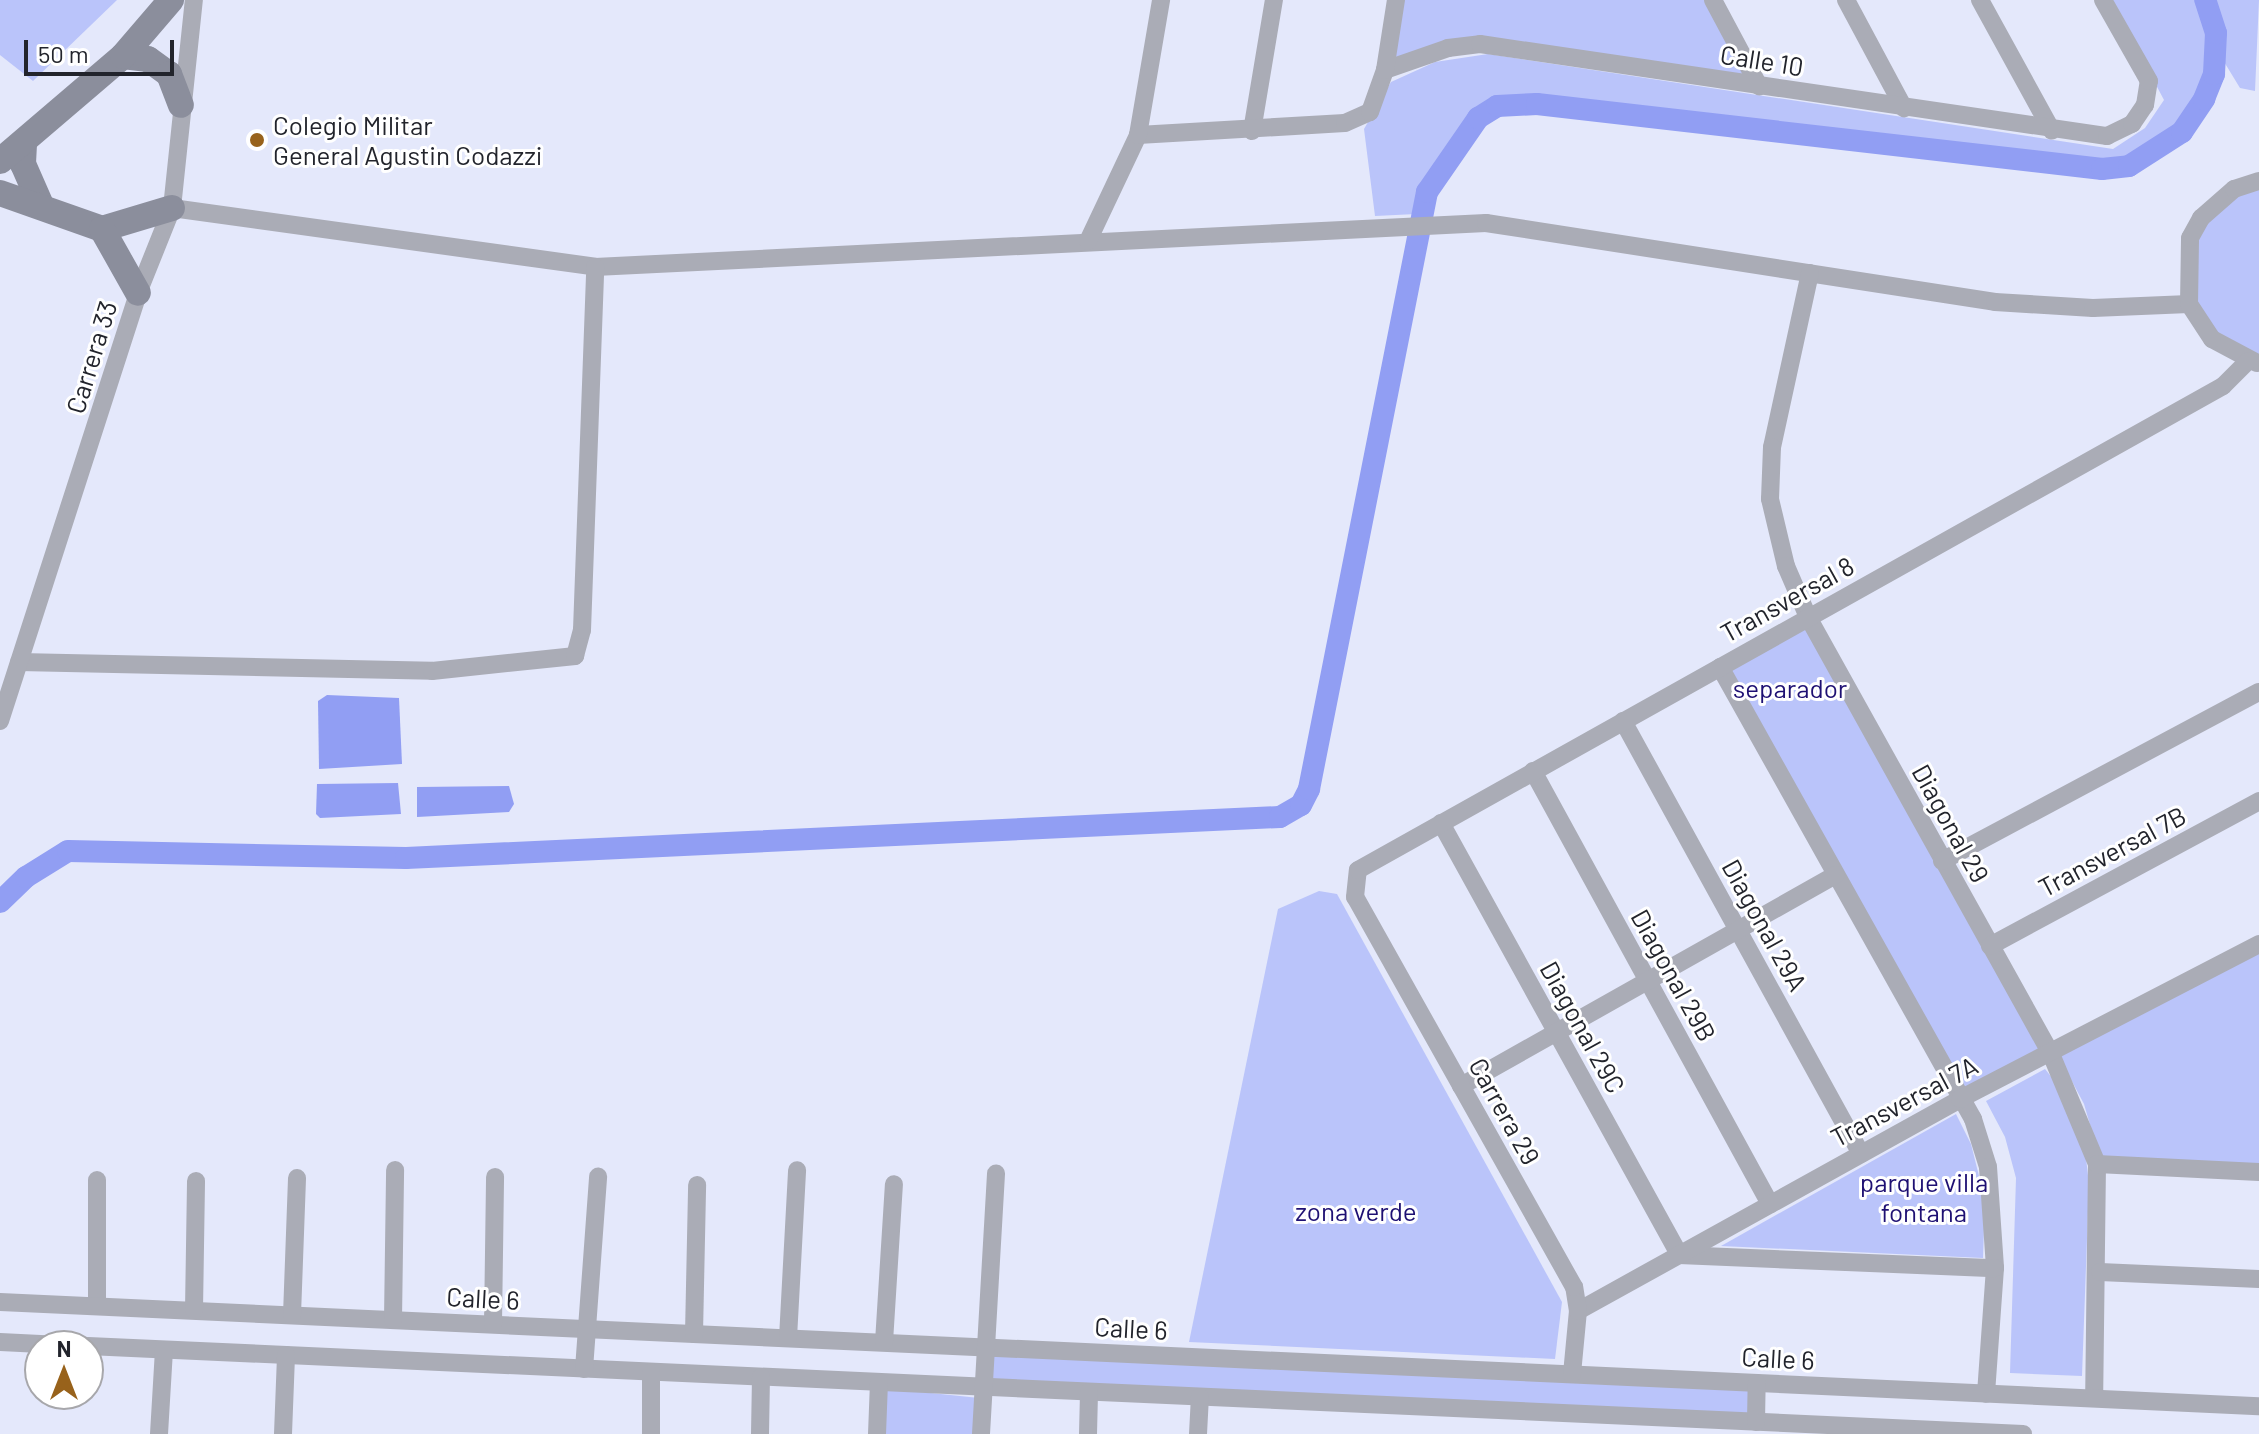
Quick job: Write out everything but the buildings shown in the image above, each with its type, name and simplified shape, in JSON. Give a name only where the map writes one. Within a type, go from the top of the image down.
[{"type":"street","points":[[0,161],[24,144],[123,56],[171,0]]},
{"type":"street","name":"Carrera 33","points":[[0,721],[138,293],[172,208],[194,0]]},
{"type":"street","points":[[1088,241],[1138,135],[1161,0]]},
{"type":"street","points":[[1252,131],[1274,0]]},
{"type":"street","points":[[1138,135],[1252,131],[1345,123],[1370,112],[1385,70],[1396,0]]},
{"type":"street","points":[[1713,0],[1759,86]]},
{"type":"street","points":[[1846,0],[1904,108]]},
{"type":"street","points":[[1980,0],[2052,131]]},
{"type":"street","name":"Calle 10","points":[[1385,70],[1448,48],[1480,44],[2052,131],[2107,136],[2132,124],[2145,105],[2149,81],[2103,0]]},
{"type":"street","points":[[123,56],[148,59],[169,74],[181,105]]},
{"type":"street","points":[[24,144],[23,164],[41,205]]},
{"type":"street","points":[[2253,362],[2212,339],[2189,304],[2190,238],[2201,218],[2234,189],[2259,181]]},
{"type":"street","points":[[0,193],[41,205],[65,219],[102,229],[172,208],[595,267],[1450,222],[1486,223],[1995,302],[2093,308],[2189,304]]},
{"type":"street","points":[[102,229],[138,293]]},
{"type":"street","points":[[19,662],[432,671],[575,656],[582,630],[595,267]]},
{"type":"street","name":"Diagonal 29","points":[[1810,273],[1772,447],[1770,499],[1786,566],[1808,617],[2051,1054],[2097,1164],[2100,1272],[2094,1398]]},
{"type":"street","name":"Transversal 8","points":[[1353,882],[1358,870],[2223,386],[2253,362]]},
{"type":"street","points":[[1720,667],[1973,1119],[1988,1167],[1995,1268],[1986,1394]]},
{"type":"street","points":[[1942,861],[2259,692]]},
{"type":"street","name":"Diagonal 29A","points":[[1623,721],[1861,1154]]},
{"type":"street","name":"Diagonal 29B","points":[[1533,771],[1770,1204]]},
{"type":"street","name":"Transversal 7B","points":[[1990,946],[2259,801]]},
{"type":"street","name":"Diagonal 29C","points":[[1441,823],[1679,1255]]},
{"type":"street","points":[[1461,1086],[1836,875]]},
{"type":"street","name":"Carrera 29","points":[[1353,882],[1355,897],[1574,1287],[1578,1311],[1572,1374]]},
{"type":"street","name":"Transversal 7A","points":[[1578,1311],[1960,1099],[2259,944]]},
{"type":"street","points":[[2097,1164],[2259,1172]]},
{"type":"street","points":[[393,1320],[395,1170]]},
{"type":"street","points":[[788,1338],[797,1170]]},
{"type":"street","points":[[981,1434],[996,1173]]},
{"type":"street","points":[[493,1324],[495,1177]]},
{"type":"street","points":[[584,1369],[598,1177]]},
{"type":"street","points":[[292,1315],[297,1178]]},
{"type":"street","points":[[97,1180],[97,1306]]},
{"type":"street","points":[[194,1310],[196,1181]]},
{"type":"street","points":[[884,1342],[894,1184]]},
{"type":"street","points":[[694,1334],[697,1185]]},
{"type":"street","points":[[1679,1255],[1995,1268]]},
{"type":"street","points":[[2100,1272],[2259,1279]]},
{"type":"street","name":"Calle 6","points":[[0,1302],[2259,1406]]},
{"type":"street","points":[[0,1342],[24,1343]]},
{"type":"street","points":[[104,1347],[1756,1422],[1880,1431],[2023,1434]]},
{"type":"street","points":[[159,1434],[164,1350]]},
{"type":"street","points":[[283,1434],[286,1355]]},
{"type":"street","points":[[651,1372],[651,1434]]},
{"type":"street","points":[[760,1434],[761,1377]]},
{"type":"street","points":[[877,1434],[879,1382]]},
{"type":"street","points":[[1756,1422],[1757,1383]]},
{"type":"street","points":[[1088,1434],[1089,1392]]},
{"type":"street","points":[[1198,1434],[1200,1397]]},
{"type":"street","points":[[1573,1434],[1574,1414]]},
{"type":"green space","points":[[0,0],[117,0],[33,81],[0,55]]},
{"type":"green space","points":[[1396,0],[1713,0],[1759,86],[1480,44],[1385,70]]},
{"type":"green space","points":[[2111,0],[2259,0],[2255,91],[2240,88],[2215,47],[2214,74],[2182,131],[2129,166],[2103,168],[1783,125],[1598,113],[1537,103],[1496,106],[1475,114],[1460,131],[1424,187],[1416,214],[1375,216],[1364,129],[1391,82],[1435,62],[1488,54],[2113,149],[2145,128],[2164,100]]},
{"type":"green space","points":[[2259,181],[2259,364],[2245,366],[2189,304],[2190,238],[2216,201]]},
{"type":"green space","name":"separador","points":[[1808,617],[2047,1049],[1959,1098],[1720,666]]},
{"type":"green space","name":"zona verde","points":[[1319,891],[1337,894],[1562,1302],[1555,1359],[1189,1342],[1278,909]]},
{"type":"green space","points":[[2259,949],[2259,1166],[2100,1159],[2084,1104],[2057,1053]]},
{"type":"green space","points":[[2045,1069],[2057,1084],[2086,1158],[2089,1184],[2082,1376],[2010,1373],[2016,1178],[2005,1137],[1986,1101]]},
{"type":"green space","name":"parque villa fontana","points":[[1956,1114],[1971,1144],[1985,1200],[1983,1258],[1721,1246]]},
{"type":"green space","points":[[984,1347],[1757,1383],[1756,1422],[982,1395]]},
{"type":"green space","points":[[883,1388],[979,1398],[978,1434],[881,1434]]},
{"type":"shaded area","points":[[327,695],[399,698],[402,764],[319,769],[318,701]]},
{"type":"shaded area","points":[[398,783],[401,814],[320,818],[316,814],[317,784]]},
{"type":"shaded area","points":[[509,786],[514,804],[509,812],[417,817],[417,787]]},
{"type":"waterway","points":[[0,902],[26,877],[68,851],[406,858],[1280,817],[1301,805],[1309,789],[1427,192],[1478,118],[1497,106],[1537,104],[2102,169],[2129,166],[2182,132],[2204,99],[2214,74],[2216,33],[2205,0]]},
{"type":"place","name":"Colegio Militar General Agustin Codazzi","points":[[257,140]]}]
